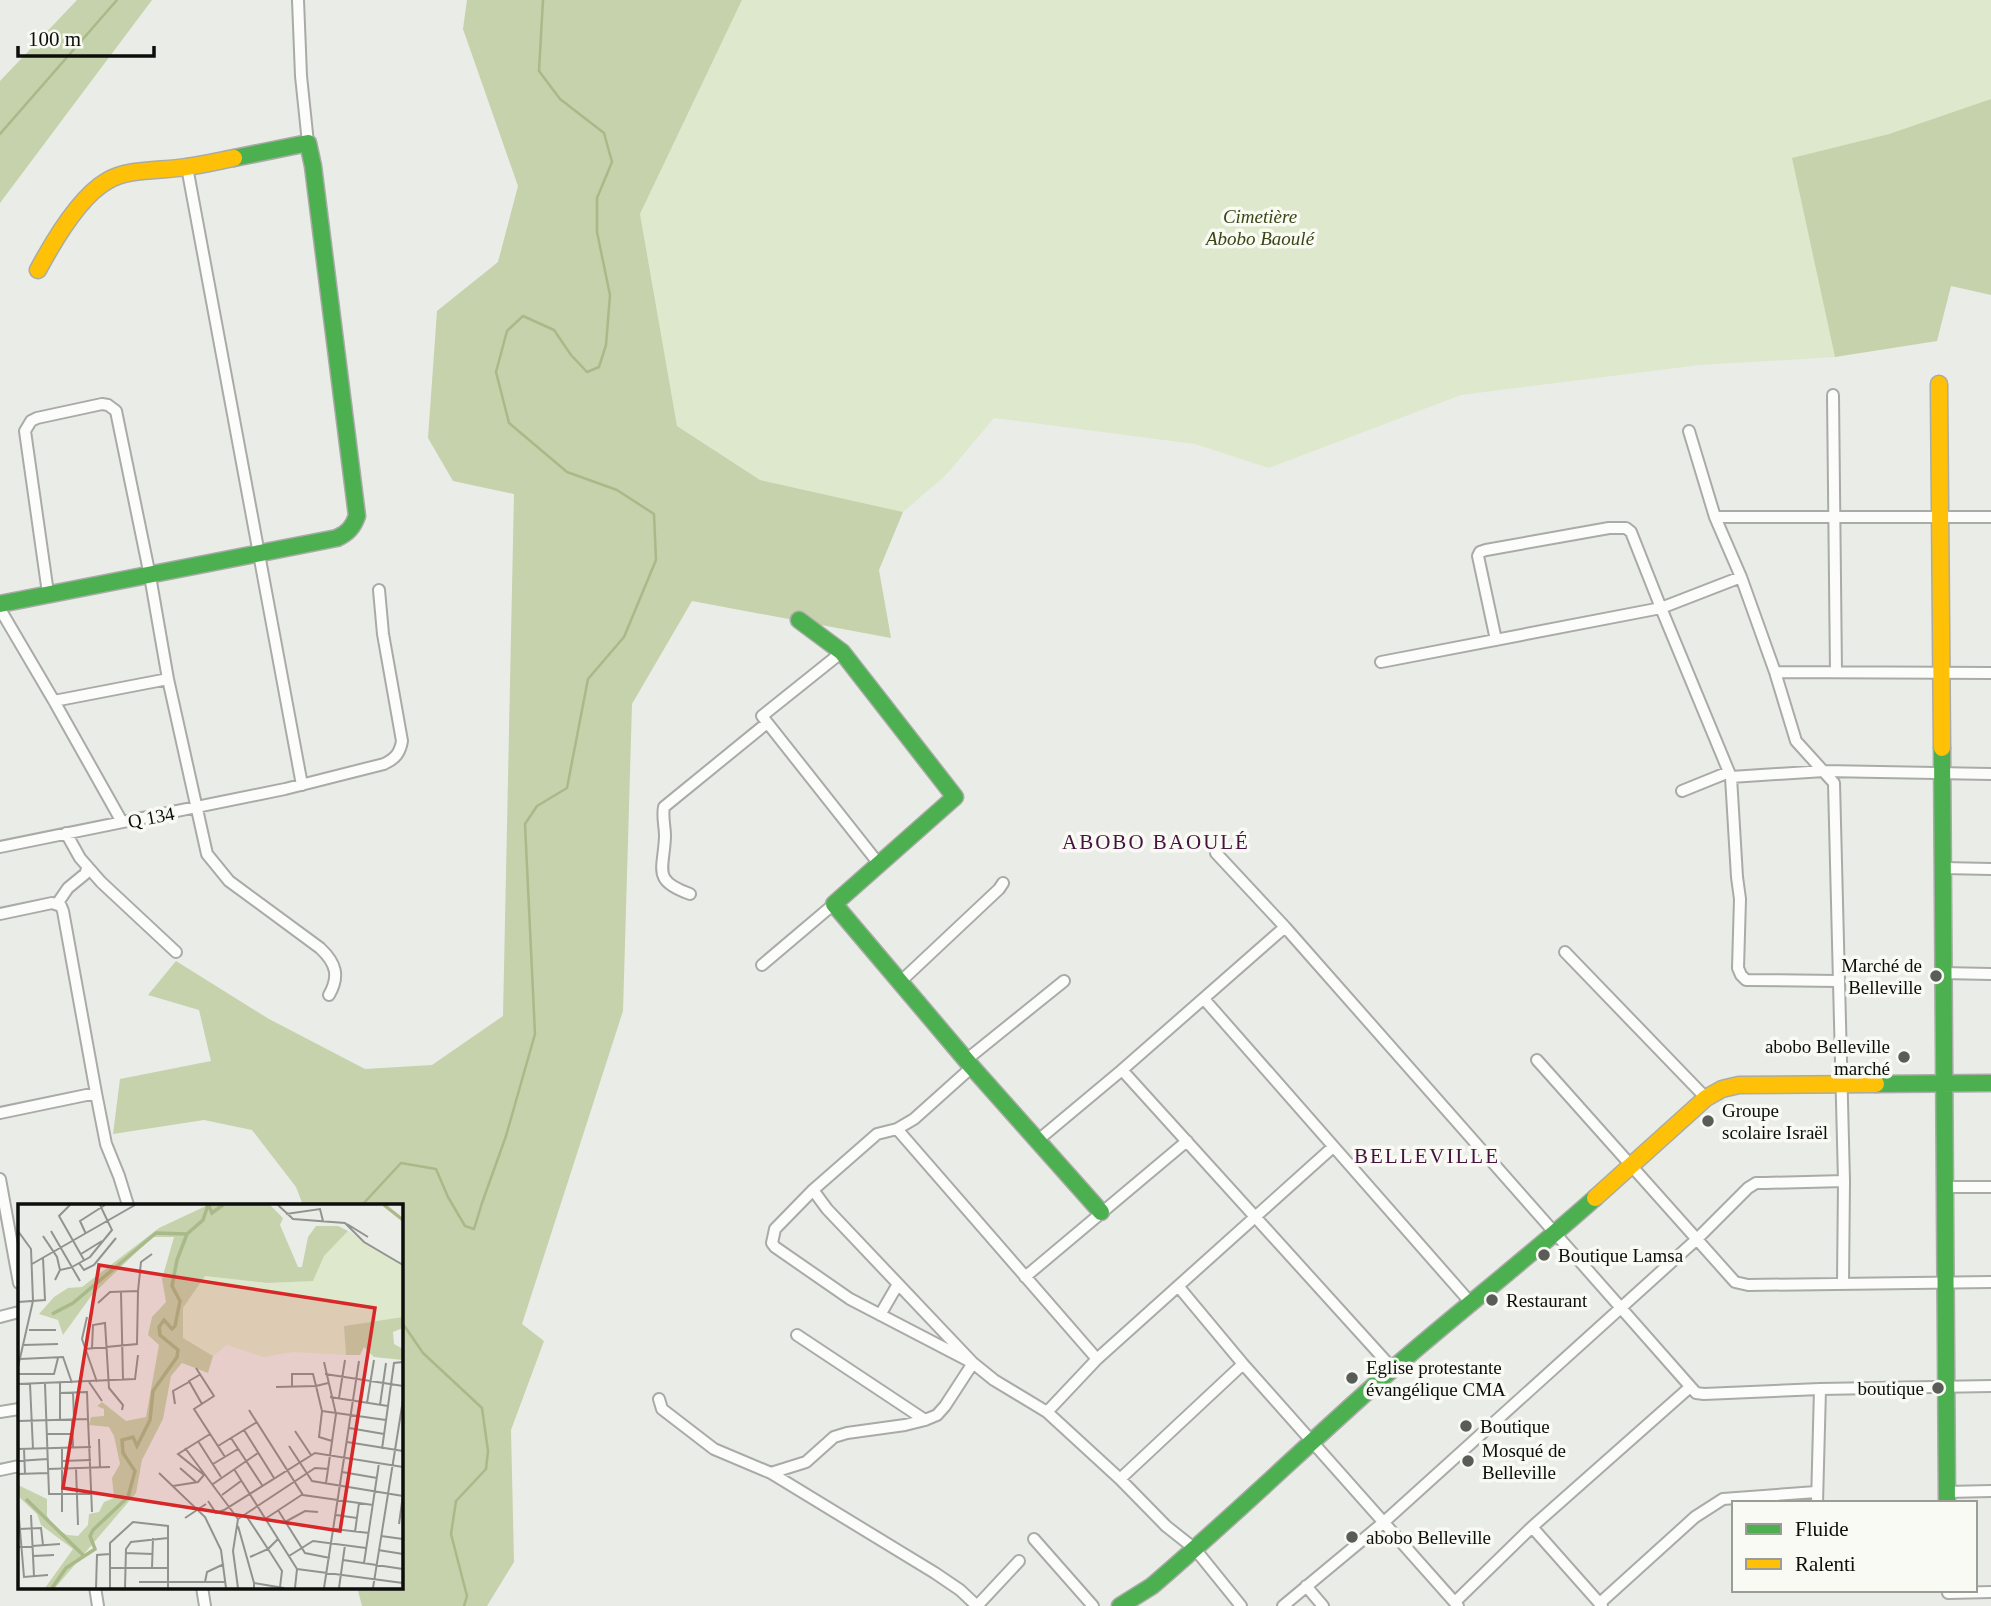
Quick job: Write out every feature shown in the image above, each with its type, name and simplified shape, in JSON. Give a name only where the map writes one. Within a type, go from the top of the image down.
[{"type":"street","points":[[122,822],[0,607],[48,593],[150,576],[337,538],[347,534],[357,516],[313,166],[307,143],[298,0]]},
{"type":"street","points":[[38,270],[63,228],[94,190],[108,179],[132,173],[187,167],[307,143]]},
{"type":"street","points":[[187,167],[302,785]]},
{"type":"street","points":[[1939,384],[1947,1497],[1991,1491]]},
{"type":"street","points":[[1833,395],[1836,672]]},
{"type":"street","points":[[48,593],[25,431],[31,421],[37,418],[108,405],[116,411],[168,679],[207,854],[229,881],[330,957],[335,969],[336,984],[330,995]]},
{"type":"street","points":[[1689,431],[1715,517],[1741,578],[1775,672],[1796,741],[1833,783],[1844,1181],[1843,1283]]},
{"type":"street","points":[[1715,517],[1991,517]]},
{"type":"street","points":[[1496,639],[1478,556],[1480,552],[1609,528],[1626,528],[1631,532],[1730,774],[1740,898],[1738,968],[1741,975],[1746,980],[1838,981]]},
{"type":"street","points":[[1381,662],[1661,608],[1741,578]]},
{"type":"street","name":"Q 134","points":[[0,846],[302,785],[384,764],[393,759],[400,750],[402,741],[383,634],[379,590]]},
{"type":"street","points":[[762,965],[955,797],[842,652],[799,620]]},
{"type":"street","points":[[842,652],[762,716],[879,864]]},
{"type":"street","points":[[1775,672],[1991,674]]},
{"type":"street","points":[[54,701],[168,679]]},
{"type":"street","points":[[690,894],[666,883],[662,874],[664,807],[767,723]]},
{"type":"street","points":[[1682,791],[1730,774],[1824,771],[1991,774]]},
{"type":"street","points":[[66,834],[80,858],[101,882],[176,952]]},
{"type":"street","points":[[1216,853],[1285,927],[1696,1393],[1991,1385]]},
{"type":"street","points":[[0,914],[57,904],[68,888],[85,874],[88,867]]},
{"type":"street","points":[[1943,868],[1991,869]]},
{"type":"street","points":[[899,983],[1003,883]]},
{"type":"street","points":[[57,904],[63,911],[106,1144],[128,1204]]},
{"type":"street","points":[[834,904],[969,1064],[1101,1212]]},
{"type":"street","points":[[1037,1141],[1285,927]]},
{"type":"street","points":[[1566,952],[1706,1098]]},
{"type":"street","points":[[1942,973],[1991,974]]},
{"type":"street","points":[[973,1363],[850,1299],[775,1247],[772,1243],[775,1229],[813,1190],[877,1134],[897,1129],[914,1119],[969,1064],[1064,981]]},
{"type":"street","points":[[1203,999],[1470,1302]]},
{"type":"street","points":[[1536,1060],[1735,1282],[1741,1285],[1991,1282]]},
{"type":"street","points":[[1122,1070],[1393,1369]]},
{"type":"street","points":[[1120,1606],[1152,1586],[1195,1549],[1393,1369],[1470,1302],[1556,1233],[1706,1098],[1730,1086],[1991,1083]]},
{"type":"street","points":[[0,1110],[96,1093]]},
{"type":"street","points":[[897,1129],[1097,1359]]},
{"type":"street","points":[[1024,1277],[1187,1141]]},
{"type":"street","points":[[1047,1412],[1097,1359],[1333,1147]]},
{"type":"street","points":[[0,1179],[4,1217],[18,1279]]},
{"type":"street","points":[[1283,1606],[1384,1522],[1697,1239],[1748,1188],[1756,1184],[1844,1181]]},
{"type":"street","points":[[1944,1187],[1991,1187]]},
{"type":"street","points":[[813,1190],[827,1209],[973,1363],[994,1380],[1047,1412],[1120,1479],[1166,1526],[1195,1549],[1241,1606]]},
{"type":"street","points":[[880,1315],[898,1284]]},
{"type":"street","points":[[1178,1286],[1243,1364],[1456,1604],[1532,1527],[1689,1388]]},
{"type":"street","points":[[0,1317],[18,1312]]},
{"type":"street","points":[[797,1335],[925,1420]]},
{"type":"street","points":[[771,1473],[806,1462],[834,1437],[905,1425],[937,1415],[973,1363]]},
{"type":"street","points":[[1120,1479],[1243,1364]]},
{"type":"street","points":[[1532,1527],[1601,1605],[1695,1517],[1723,1499],[1817,1497],[1820,1389]]},
{"type":"street","points":[[659,1399],[662,1409],[713,1449],[771,1473],[935,1573],[977,1606],[1019,1561]]},
{"type":"street","points":[[0,1412],[18,1409]]},
{"type":"street","points":[[797,1465],[800,1492]]},
{"type":"street","points":[[0,1470],[18,1466]]},
{"type":"street","points":[[1034,1539],[1093,1606]]},
{"type":"street","points":[[1306,1586],[1324,1606]]},
{"type":"street","points":[[94,1588],[98,1606]]},
{"type":"street","points":[[202,1588],[205,1606]]},
{"type":"street","points":[[1948,1606],[1948,1592],[1991,1592]]},
{"type":"green space","points":[[77,0],[152,0],[0,203],[0,81]]},
{"type":"green space","points":[[467,0],[742,0],[640,214],[677,426],[760,480],[903,512],[879,570],[891,638],[692,601],[632,704],[623,1011],[522,1324],[544,1341],[511,1430],[514,1562],[487,1606],[362,1606],[357,1588],[402,1588],[402,1204],[303,1204],[296,1187],[252,1130],[204,1120],[113,1134],[120,1079],[211,1061],[199,1010],[148,995],[176,961],[269,1019],[365,1069],[432,1065],[503,1016],[514,494],[453,481],[428,438],[437,311],[498,262],[518,186],[463,29]]},
{"type":"green space","name":"Cimetière Abobo Baoulé","points":[[742,0],[1991,0],[1991,99],[1889,134],[1793,158],[1835,357],[1700,365],[1461,395],[1269,468],[1195,444],[994,418],[946,475],[903,512],[760,480],[677,426],[640,214]]},
{"type":"green space","points":[[1991,99],[1991,295],[1951,286],[1937,341],[1835,357],[1792,158],[1889,134]]},
{"type":"waterway","points":[[0,134],[117,0]]},
{"type":"waterway","points":[[363,1204],[401,1163],[436,1169],[465,1226],[474,1229],[506,1136],[535,1034],[525,824],[537,806],[567,788],[588,679],[624,637],[656,560],[654,514],[617,490],[567,472],[509,423],[496,372],[507,331],[523,316],[554,330],[587,372],[599,367],[606,345],[610,295],[597,232],[597,198],[612,162],[604,133],[560,99],[539,71],[543,0]]},
{"type":"waterway","points":[[402,1322],[423,1353],[482,1408],[488,1451],[486,1469],[456,1501],[451,1534],[467,1596],[464,1606]]},
{"type":"traffic: fast","points":[[0,604],[337,538],[347,532],[354,523],[357,516],[308,143],[234,158]]},
{"type":"traffic: fast","points":[[799,620],[842,652],[955,797],[834,904],[972,1067],[1101,1212]]},
{"type":"traffic: fast","points":[[1942,748],[1947,1501]]},
{"type":"traffic: fast","points":[[1876,1084],[1991,1083]]},
{"type":"traffic: fast","points":[[1120,1606],[1152,1586],[1396,1366],[1595,1198]]},
{"type":"traffic: slow","points":[[38,270],[77,209],[107,181],[135,172],[234,158]]},
{"type":"traffic: slow","points":[[1939,384],[1942,748]]},
{"type":"traffic: slow","points":[[1595,1198],[1706,1098],[1722,1089],[1739,1085],[1876,1084]]},
{"type":"place","name":"Marché de Belleville","points":[[1936,976]]},
{"type":"place","name":"abobo Belleville marché","points":[[1904,1057]]},
{"type":"place","name":"Groupe scolaire Israël","points":[[1708,1121]]},
{"type":"place","name":"Boutique Lamsa","points":[[1544,1255]]},
{"type":"place","name":"Restaurant","points":[[1492,1300]]},
{"type":"place","name":"Eglise protestante évangélique CMA","points":[[1352,1378]]},
{"type":"place","name":"boutique","points":[[1938,1388]]},
{"type":"place","name":"Boutique","points":[[1466,1426]]},
{"type":"place","name":"Mosqué de Belleville","points":[[1468,1461]]},
{"type":"place","name":"abobo Belleville","points":[[1352,1537]]},
{"type":"district","name":"ABOBO BAOULÉ","points":[[1156,842]]},
{"type":"district","name":"BELLEVILLE","points":[[1427,1156]]}]
